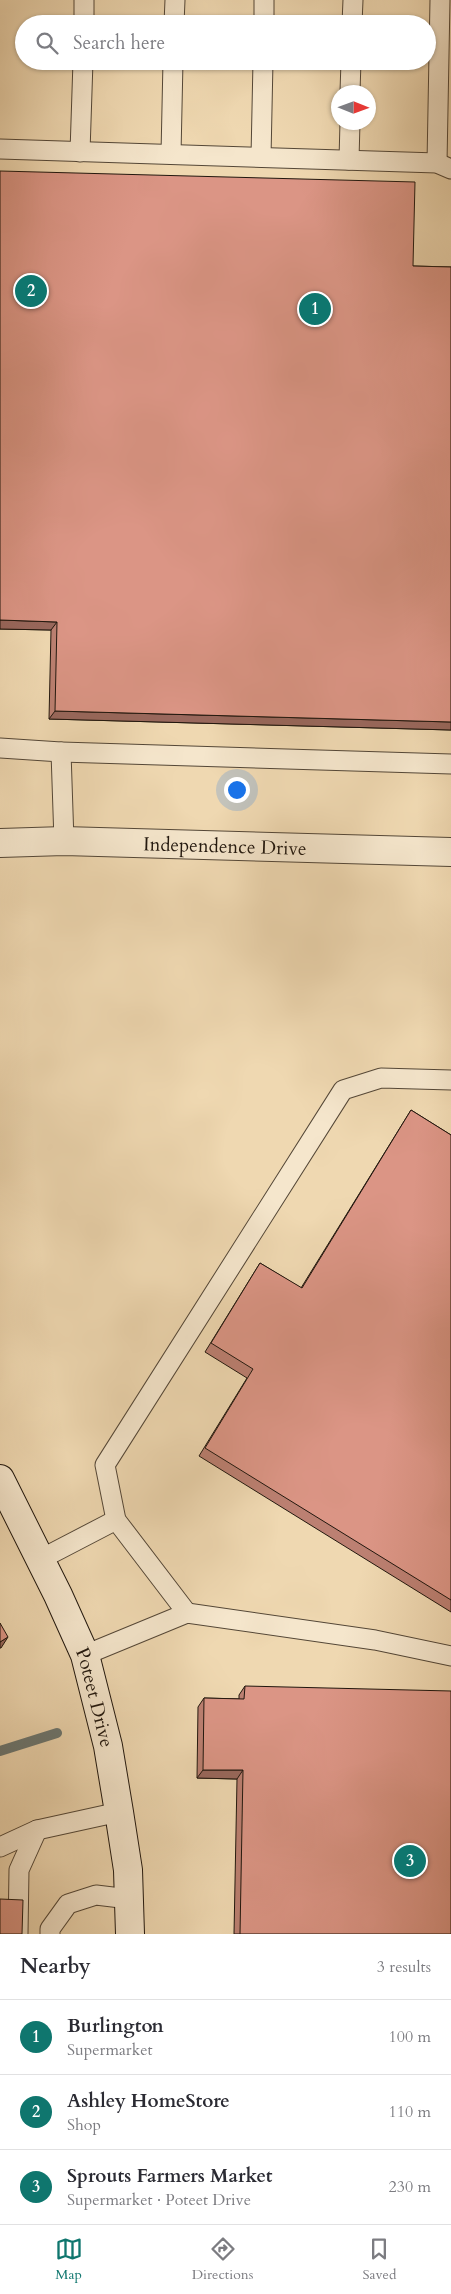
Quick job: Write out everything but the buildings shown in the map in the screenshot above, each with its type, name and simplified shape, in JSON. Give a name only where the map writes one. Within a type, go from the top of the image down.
[{"type":"street","name":"Independence Drive","points":[[0,843],[64,841],[451,852]]},
{"type":"street","name":"Poteet Drive","points":[[0,1478],[85,1655],[108,1746],[119,1812],[128,1870],[130,1934]]},
{"type":"lane","points":[[84,0],[84,15]]},
{"type":"lane","points":[[174,0],[174,15]]},
{"type":"lane","points":[[264,0],[264,15]]},
{"type":"lane","points":[[352,15],[353,0]]},
{"type":"lane","points":[[0,149],[349,160],[444,166],[440,0]]},
{"type":"lane","points":[[80,152],[83,70]]},
{"type":"lane","points":[[171,154],[173,70]]},
{"type":"lane","points":[[261,157],[263,70]]},
{"type":"lane","points":[[350,85],[351,70]]},
{"type":"lane","points":[[349,160],[350,130]]},
{"type":"lane","points":[[0,748],[61,752],[451,764]]},
{"type":"lane","points":[[61,752],[64,841]]},
{"type":"lane","points":[[187,1614],[116,1520],[105,1465],[343,1090],[381,1078],[451,1080]]},
{"type":"lane","points":[[40,1560],[116,1520]]},
{"type":"lane","points":[[85,1655],[187,1614],[375,1640],[451,1656]]},
{"type":"lane","points":[[0,1847],[37,1830],[119,1812]]},
{"type":"lane","points":[[18,1934],[19,1870],[37,1830]]},
{"type":"lane","points":[[50,1934],[50,1929],[68,1904],[96,1895],[129,1900]]},
{"type":"waterway","points":[[0,1751],[57,1733]]},
{"type":"place","name":"Ashley HomeStore","points":[[31,291]]},
{"type":"place","name":"Burlington","points":[[315,309]]},
{"type":"place","name":"Sprouts Farmers Market","points":[[410,1861]]}]
